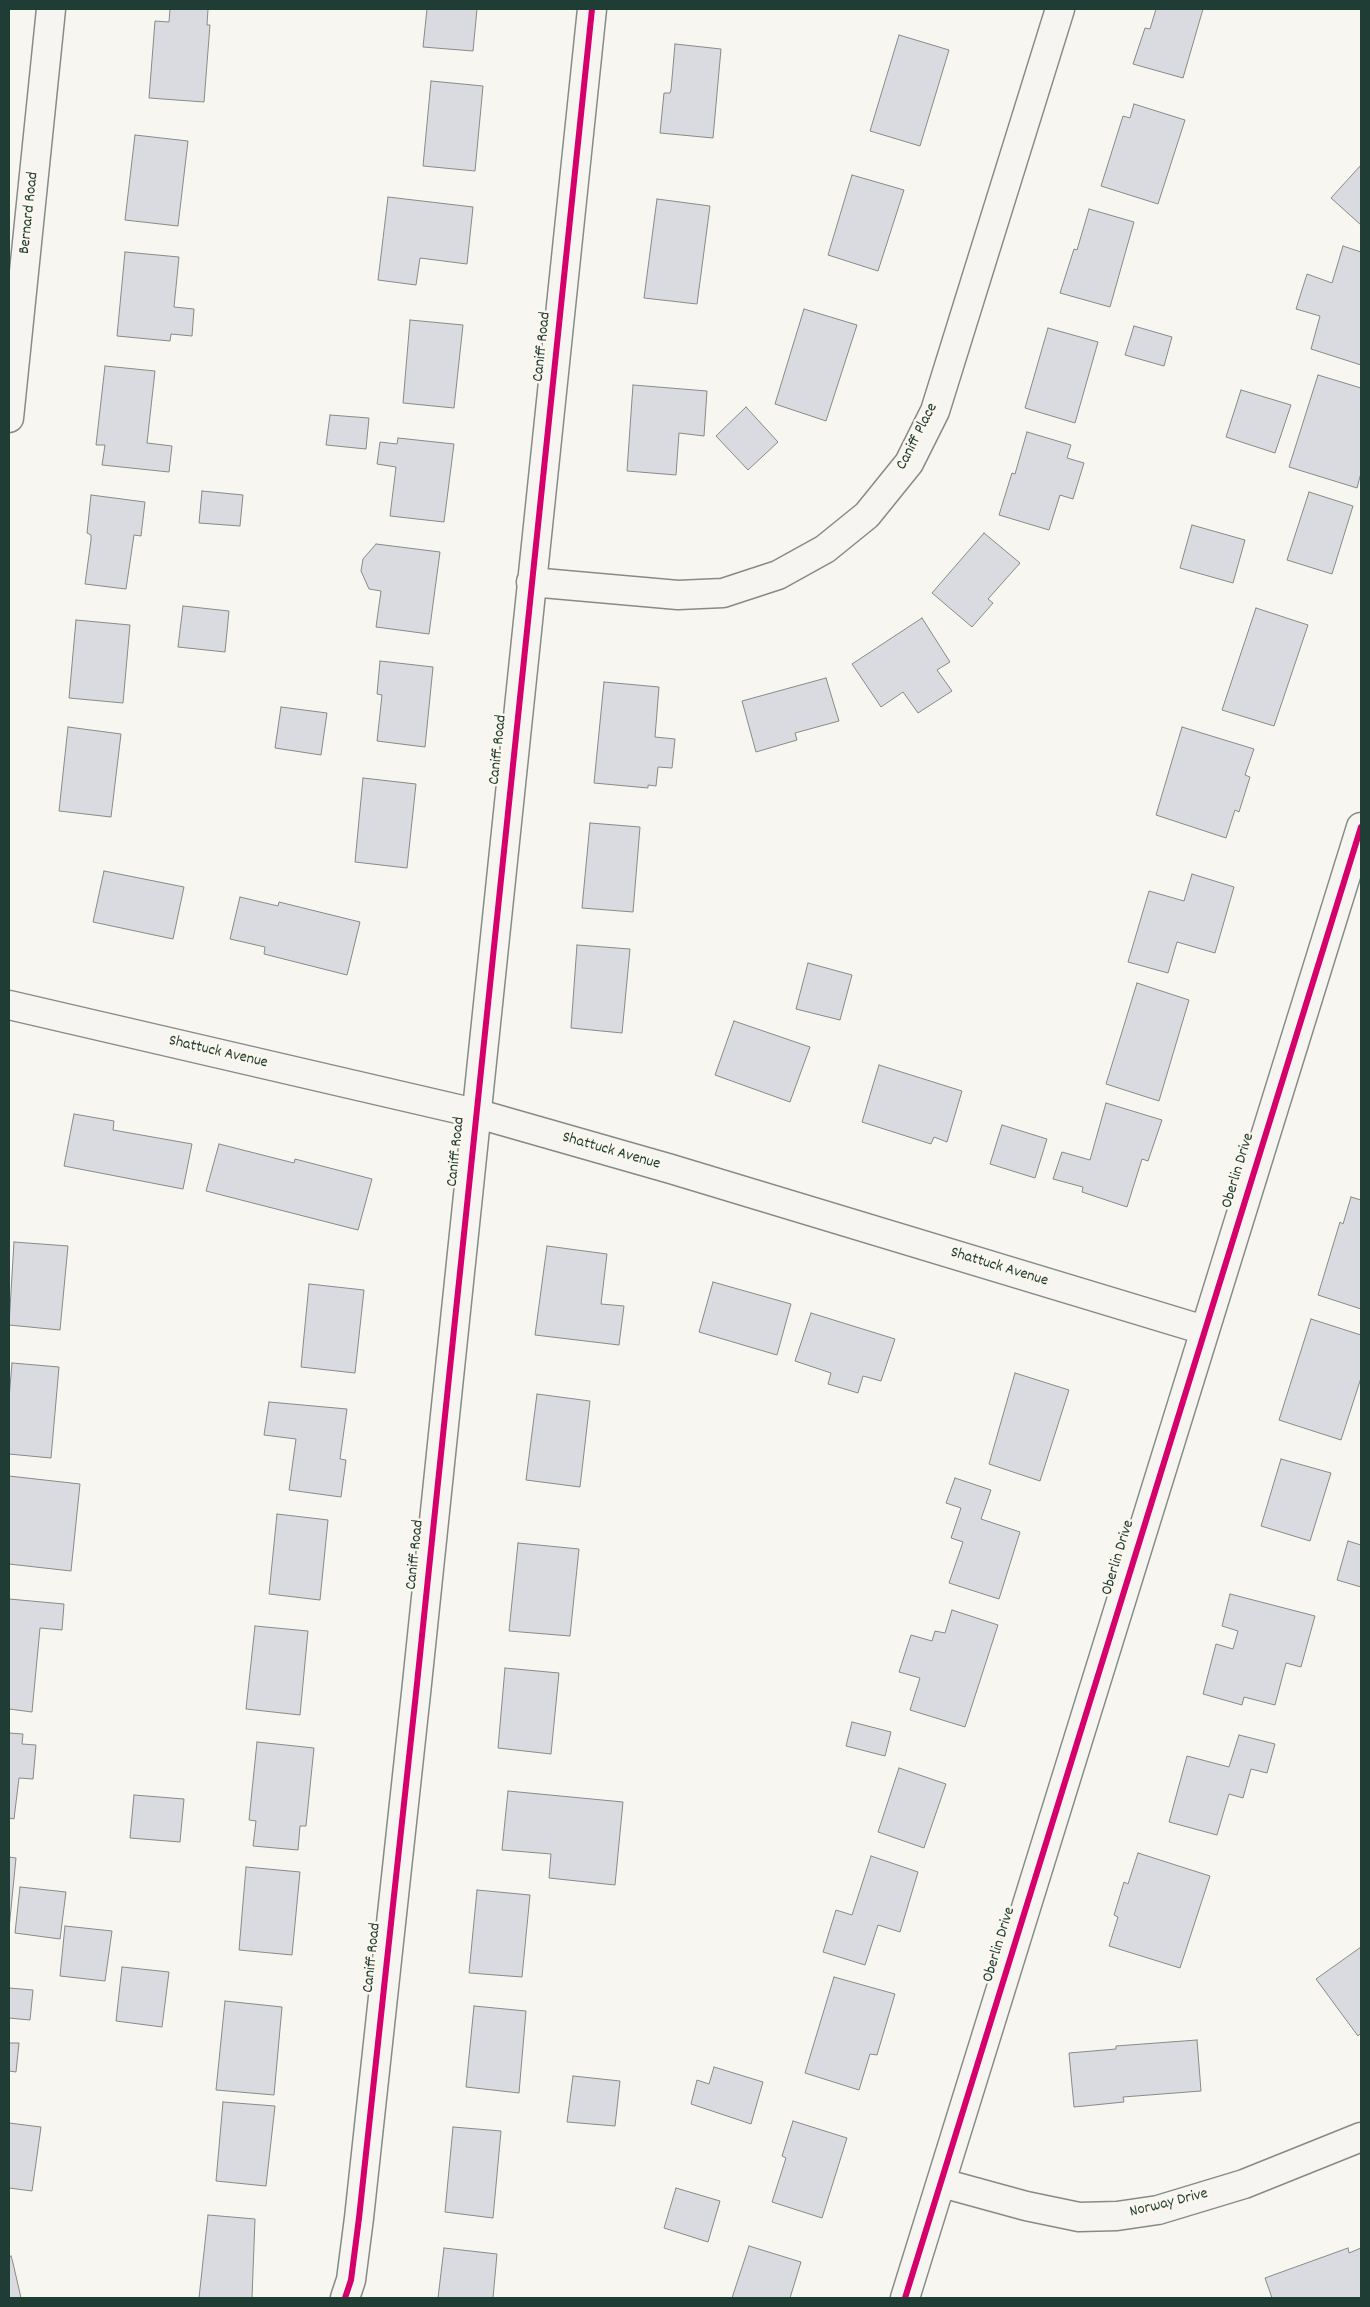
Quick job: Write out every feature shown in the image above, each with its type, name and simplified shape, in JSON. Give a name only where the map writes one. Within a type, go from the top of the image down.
[{"type":"street","name":"Bernard Road","points":[[9,418],[51,9]]},
{"type":"street","name":"Caniff Road","points":[[346,2298],[359,2218],[592,9]]},
{"type":"street","name":"Caniff Place","points":[[531,582],[678,595],[723,593],[778,574],[817,554],[868,515],[909,463],[935,411],[1060,9]]},
{"type":"street","name":"Oberlin Drive","points":[[905,2298],[1361,826]]},
{"type":"street","name":"Shattuck Avenue","points":[[9,1005],[475,1113],[671,1169],[1204,1330]]},
{"type":"street","name":"Norway Drive","points":[[942,2183],[1052,2212],[1079,2216],[1116,2216],[1158,2210],[1244,2184],[1361,2137]]},
{"type":"building","points":[[170,9],[208,9],[207,25],[210,25],[204,102],[149,98],[155,21],[169,22]]},
{"type":"building","points":[[427,9],[477,9],[473,51],[423,47]]},
{"type":"building","points":[[1156,9],[1203,9],[1183,78],[1133,64],[1145,28],[1150,29]]},
{"type":"building","points":[[899,35],[949,50],[920,146],[870,131]]},
{"type":"building","points":[[675,44],[721,49],[713,138],[660,133],[664,93],[670,93],[671,90]]},
{"type":"building","points":[[431,81],[483,86],[475,171],[423,166]]},
{"type":"building","points":[[1134,104],[1185,120],[1158,204],[1101,186],[1123,116],[1130,118]]},
{"type":"building","points":[[135,135],[188,141],[178,226],[125,220]]},
{"type":"building","points":[[1361,165],[1361,225],[1331,198]]},
{"type":"building","points":[[852,175],[904,190],[878,271],[828,255]]},
{"type":"building","points":[[388,197],[473,207],[467,264],[420,258],[416,285],[378,280]]},
{"type":"building","points":[[657,199],[710,206],[697,304],[644,298]]},
{"type":"building","points":[[1089,209],[1134,222],[1110,307],[1060,293],[1074,249],[1077,250]]},
{"type":"building","points":[[1343,246],[1361,252],[1361,365],[1311,349],[1320,316],[1296,309],[1307,274],[1332,283]]},
{"type":"building","points":[[125,252],[179,257],[174,307],[194,309],[192,336],[171,334],[170,341],[117,336]]},
{"type":"building","points":[[804,309],[857,325],[826,421],[775,404]]},
{"type":"building","points":[[410,320],[463,325],[454,408],[403,403]]},
{"type":"building","points":[[1134,326],[1172,337],[1164,366],[1125,355]]},
{"type":"building","points":[[1048,328],[1098,342],[1075,423],[1025,408]]},
{"type":"building","points":[[105,366],[155,371],[147,443],[172,446],[169,472],[102,465],[105,445],[96,445]]},
{"type":"building","points":[[1318,375],[1361,388],[1361,473],[1357,488],[1289,467]]},
{"type":"building","points":[[633,385],[707,391],[704,436],[679,433],[676,475],[627,471]]},
{"type":"building","points":[[1241,390],[1291,405],[1275,453],[1226,437]]},
{"type":"building","points":[[746,407],[778,442],[748,470],[716,436]]},
{"type":"building","points":[[330,415],[369,418],[366,449],[326,445]]},
{"type":"building","points":[[1027,432],[1071,445],[1067,458],[1084,463],[1073,499],[1060,495],[1049,530],[999,515],[1012,473],[1015,474]]},
{"type":"building","points":[[398,438],[454,444],[444,522],[390,516],[396,467],[377,464],[380,442],[397,444]]},
{"type":"building","points":[[202,491],[243,495],[240,526],[199,523]]},
{"type":"building","points":[[1309,492],[1353,506],[1332,574],[1287,560]]},
{"type":"building","points":[[91,495],[145,502],[141,536],[134,535],[126,589],[85,584],[91,540],[91,535],[87,533]]},
{"type":"building","points":[[1192,525],[1245,540],[1233,583],[1180,568]]},
{"type":"building","points":[[984,533],[1020,563],[988,599],[993,603],[972,627],[932,593]]},
{"type":"building","points":[[376,544],[440,552],[429,634],[376,627],[381,591],[369,589],[361,571],[363,559]]},
{"type":"building","points":[[183,606],[229,611],[225,652],[178,647]]},
{"type":"building","points":[[1256,608],[1308,625],[1274,726],[1222,710]]},
{"type":"building","points":[[922,618],[950,662],[937,670],[952,691],[918,713],[903,692],[881,707],[852,664]]},
{"type":"building","points":[[76,620],[130,625],[123,703],[69,698]]},
{"type":"building","points":[[380,661],[433,667],[425,747],[377,741],[382,695],[377,694]]},
{"type":"building","points":[[826,678],[839,721],[795,733],[797,740],[756,752],[742,701]]},
{"type":"building","points":[[604,682],[659,687],[655,737],[675,739],[672,768],[658,767],[656,786],[648,785],[648,788],[594,783]]},
{"type":"building","points":[[281,707],[327,713],[321,755],[275,748]]},
{"type":"building","points":[[68,727],[121,734],[111,817],[59,811]]},
{"type":"building","points":[[1182,727],[1254,749],[1245,775],[1250,777],[1239,812],[1235,810],[1226,838],[1156,815]]},
{"type":"building","points":[[363,778],[416,784],[407,868],[355,862]]},
{"type":"building","points":[[590,823],[640,827],[633,912],[582,908]]},
{"type":"building","points":[[104,871],[184,887],[173,939],[93,922]]},
{"type":"building","points":[[1192,874],[1234,887],[1215,953],[1177,942],[1168,973],[1128,962],[1149,891],[1184,901]]},
{"type":"building","points":[[240,897],[278,906],[279,902],[360,922],[347,975],[264,954],[265,947],[230,939]]},
{"type":"building","points":[[577,945],[630,949],[622,1033],[571,1028]]},
{"type":"building","points":[[808,963],[852,975],[840,1020],[796,1009]]},
{"type":"building","points":[[1137,983],[1189,1000],[1159,1101],[1106,1084]]},
{"type":"building","points":[[734,1021],[810,1047],[790,1102],[715,1075]]},
{"type":"building","points":[[879,1065],[962,1091],[947,1142],[934,1137],[931,1144],[862,1122]]},
{"type":"building","points":[[1106,1103],[1162,1120],[1148,1161],[1142,1159],[1127,1207],[1082,1192],[1083,1187],[1053,1179],[1062,1152],[1090,1160]]},
{"type":"building","points":[[74,1114],[114,1121],[113,1130],[192,1144],[183,1189],[64,1166]]},
{"type":"building","points":[[1002,1125],[1047,1139],[1035,1178],[990,1164]]},
{"type":"building","points":[[219,1144],[294,1163],[295,1159],[372,1179],[358,1230],[206,1191]]},
{"type":"building","points":[[1351,1197],[1361,1200],[1361,1309],[1318,1295],[1340,1222],[1343,1224]]},
{"type":"building","points":[[14,1242],[68,1246],[60,1330],[9,1325]]},
{"type":"building","points":[[547,1246],[607,1254],[601,1304],[624,1306],[619,1345],[535,1335]]},
{"type":"building","points":[[713,1282],[791,1304],[777,1355],[699,1332]]},
{"type":"building","points":[[309,1284],[364,1290],[355,1373],[301,1367]]},
{"type":"building","points":[[811,1313],[895,1339],[881,1381],[863,1376],[858,1393],[828,1384],[831,1373],[795,1361]]},
{"type":"building","points":[[1311,1319],[1361,1335],[1361,1378],[1341,1440],[1279,1420]]},
{"type":"building","points":[[12,1363],[59,1367],[51,1458],[9,1454],[9,1399]]},
{"type":"building","points":[[1015,1373],[1069,1390],[1040,1481],[989,1464]]},
{"type":"building","points":[[537,1394],[590,1401],[580,1487],[526,1480]]},
{"type":"building","points":[[269,1402],[347,1409],[340,1459],[346,1460],[341,1497],[289,1490],[296,1439],[264,1435]]},
{"type":"building","points":[[1281,1459],[1331,1473],[1310,1541],[1261,1526]]},
{"type":"building","points":[[9,1476],[80,1484],[71,1571],[9,1564]]},
{"type":"building","points":[[955,1478],[991,1490],[981,1519],[1020,1532],[999,1599],[949,1583],[963,1542],[951,1538],[961,1508],[946,1503]]},
{"type":"building","points":[[277,1514],[328,1520],[320,1600],[269,1594]]},
{"type":"building","points":[[1348,1541],[1361,1545],[1361,1587],[1337,1580]]},
{"type":"building","points":[[518,1543],[579,1549],[570,1636],[509,1631]]},
{"type":"building","points":[[1230,1594],[1315,1616],[1301,1667],[1286,1663],[1275,1705],[1244,1697],[1242,1705],[1203,1694],[1216,1644],[1233,1649],[1238,1631],[1222,1626]]},
{"type":"building","points":[[9,1599],[64,1604],[62,1630],[40,1628],[32,1712],[9,1709]]},
{"type":"building","points":[[952,1610],[998,1625],[965,1727],[910,1710],[920,1678],[899,1672],[911,1635],[932,1641],[935,1631],[945,1633]]},
{"type":"building","points":[[255,1626],[308,1631],[300,1715],[246,1709]]},
{"type":"building","points":[[505,1668],[559,1673],[551,1754],[498,1748]]},
{"type":"building","points":[[852,1722],[891,1732],[885,1756],[846,1746]]},
{"type":"building","points":[[9,1733],[23,1734],[22,1744],[36,1745],[33,1779],[19,1778],[14,1819],[9,1818]]},
{"type":"building","points":[[1239,1735],[1275,1744],[1267,1773],[1251,1769],[1243,1798],[1229,1794],[1217,1835],[1169,1822],[1187,1756],[1229,1767]]},
{"type":"building","points":[[257,1742],[314,1748],[306,1826],[300,1826],[298,1850],[253,1846],[256,1821],[249,1820]]},
{"type":"building","points":[[899,1768],[946,1784],[924,1848],[878,1832]]},
{"type":"building","points":[[508,1791],[623,1802],[615,1885],[549,1878],[551,1854],[502,1850]]},
{"type":"building","points":[[134,1795],[184,1799],[180,1842],[130,1838]]},
{"type":"building","points":[[1138,1853],[1210,1876],[1180,1968],[1109,1946],[1118,1917],[1114,1915],[1124,1882],[1128,1884]]},
{"type":"building","points":[[871,1856],[918,1872],[900,1932],[878,1925],[865,1965],[823,1952],[836,1910],[852,1915]]},
{"type":"building","points":[[9,1857],[16,1858],[9,1929]]},
{"type":"building","points":[[246,1867],[300,1872],[292,1955],[239,1950]]},
{"type":"building","points":[[20,1887],[66,1892],[60,1939],[15,1933]]},
{"type":"building","points":[[477,1890],[530,1895],[522,1977],[469,1973]]},
{"type":"building","points":[[65,1926],[112,1931],[105,1981],[60,1976]]},
{"type":"building","points":[[1361,1947],[1361,2033],[1358,2036],[1316,1979]]},
{"type":"building","points":[[122,1967],[169,1972],[162,2027],[116,2021]]},
{"type":"building","points":[[834,1977],[895,1994],[877,2055],[870,2054],[859,2090],[805,2073]]},
{"type":"building","points":[[9,1988],[33,1990],[30,2020],[9,2018]]},
{"type":"building","points":[[225,2001],[282,2007],[274,2095],[216,2090]]},
{"type":"building","points":[[474,2006],[526,2011],[519,2093],[466,2087]]},
{"type":"building","points":[[1197,2040],[1201,2091],[1123,2097],[1124,2102],[1074,2107],[1069,2053],[1116,2049],[1116,2046]]},
{"type":"building","points":[[9,2043],[19,2043],[16,2072],[9,2071]]},
{"type":"building","points":[[714,2067],[763,2082],[751,2124],[691,2104],[697,2080],[709,2084]]},
{"type":"building","points":[[573,2076],[620,2081],[615,2126],[567,2122]]},
{"type":"building","points":[[223,2102],[275,2106],[266,2186],[216,2181]]},
{"type":"building","points":[[793,2121],[847,2138],[822,2218],[772,2202],[786,2158],[782,2156]]},
{"type":"building","points":[[9,2123],[41,2127],[32,2191],[9,2188]]},
{"type":"building","points":[[453,2127],[501,2131],[493,2218],[445,2212]]},
{"type":"building","points":[[676,2188],[720,2201],[708,2242],[664,2228]]},
{"type":"building","points":[[208,2215],[255,2219],[252,2298],[199,2298]]},
{"type":"building","points":[[749,2246],[801,2262],[790,2298],[732,2298]]},
{"type":"building","points":[[444,2248],[497,2254],[493,2298],[438,2298]]},
{"type":"building","points":[[1348,2248],[1349,2253],[1361,2248],[1361,2298],[1272,2298],[1265,2278]]},
{"type":"building","points":[[11,2256],[21,2298],[9,2298],[9,2257]]},
{"type":"cycle path","points":[[345,2298],[351,2280],[359,2218],[416,1693],[592,9]]},
{"type":"cycle path","points":[[905,2298],[1361,827]]}]
